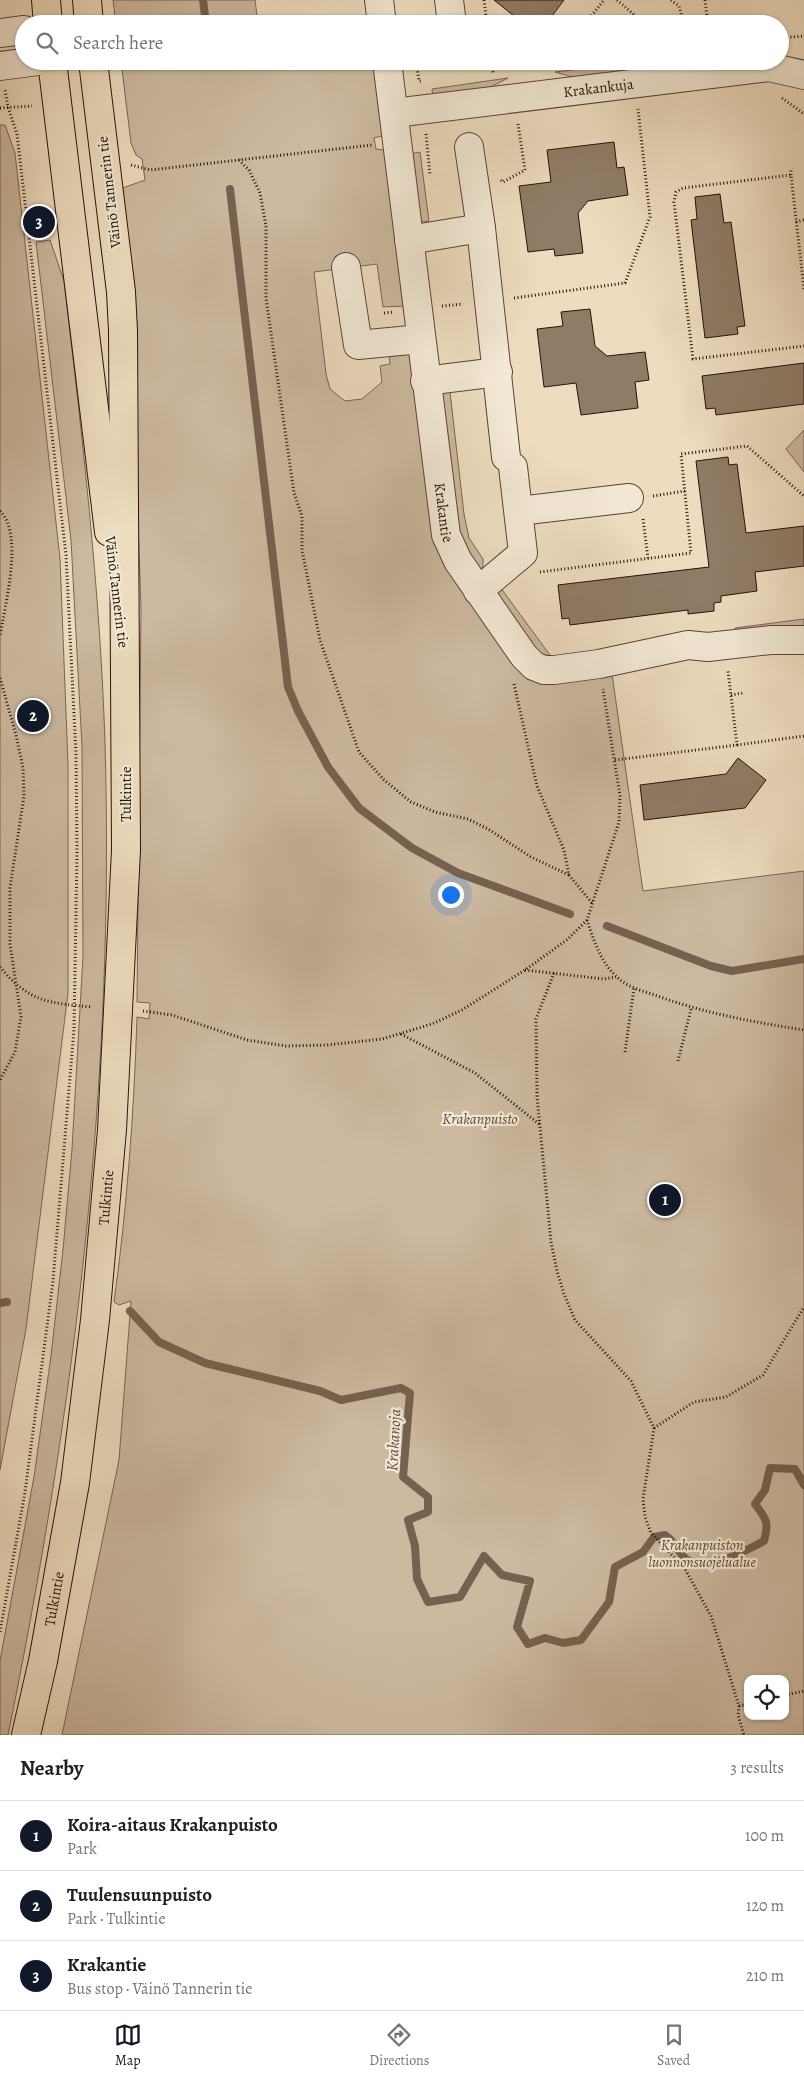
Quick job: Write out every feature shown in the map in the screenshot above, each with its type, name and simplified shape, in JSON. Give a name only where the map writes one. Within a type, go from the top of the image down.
[{"type":"main road","points":[[46,0],[47,15]]},
{"type":"main road","points":[[87,0],[88,15]]},
{"type":"main road","name":"Väinö Tannerin tie","points":[[53,70],[124,655]]},
{"type":"main road","name":"Väinö Tannerin tie","points":[[94,70],[121,292],[124,655]]},
{"type":"main road","name":"Tulkintie","points":[[26,1735],[43,1661],[75,1483],[96,1320],[120,1009],[126,850],[124,655]]},
{"type":"street","points":[[379,0],[381,15]]},
{"type":"street","points":[[449,0],[451,15]]},
{"type":"street","points":[[0,33],[15,31]]},
{"type":"street","points":[[1,66],[15,64]]},
{"type":"street","name":"Krakantie","points":[[388,70],[425,381],[446,534],[458,562],[524,656],[534,666],[544,670],[599,664],[680,647],[771,640],[804,640]]},
{"type":"street","name":"Krakankuja","points":[[394,113],[745,70]]},
{"type":"street","name":"Krakankuja","points":[[782,70],[804,75]]},
{"type":"street","points":[[469,147],[481,228],[488,301],[509,462],[519,511],[523,554],[478,591]]},
{"type":"street","points":[[409,240],[481,228]]},
{"type":"street","points":[[346,267],[358,345],[421,339]]},
{"type":"street","points":[[425,381],[498,372]]},
{"type":"street","points":[[519,511],[635,498]]},
{"type":"path","points":[[484,0],[485,15]]},
{"type":"path","points":[[592,15],[604,0]]},
{"type":"path","points":[[617,0],[634,15]]},
{"type":"path","points":[[671,0],[679,6],[682,15]]},
{"type":"path","points":[[705,0],[707,15]]},
{"type":"path","points":[[789,37],[804,36]]},
{"type":"path","points":[[0,1632],[28,1472],[50,1310],[65,1155],[74,1006],[76,754],[66,555],[17,134],[8,107],[1,66]]},
{"type":"path","points":[[417,70],[419,82],[426,81]]},
{"type":"path","points":[[484,74],[502,72]]},
{"type":"path","points":[[445,306],[625,283],[650,217],[637,99]]},
{"type":"path","points":[[0,108],[8,107]]},
{"type":"path","points":[[473,180],[496,177],[503,182],[525,170],[518,123]]},
{"type":"path","points":[[150,170],[376,145]]},
{"type":"path","points":[[239,160],[249,170],[260,193],[266,226],[266,298],[294,493],[302,516],[302,550],[313,609],[320,640],[359,752],[384,780],[411,802],[435,812],[468,820],[488,829],[531,857],[568,875],[593,903]]},
{"type":"path","points":[[791,169],[804,289]]},
{"type":"path","points":[[791,175],[683,188],[676,192],[674,202],[693,359],[804,346]]},
{"type":"path","points":[[796,222],[804,220]]},
{"type":"path","points":[[523,554],[540,572],[691,553],[681,454],[747,446],[804,496]]},
{"type":"path","points":[[648,558],[635,498],[684,492]]},
{"type":"path","points":[[0,511],[6,516],[8,524],[11,542],[11,562],[0,636]]},
{"type":"path","points":[[725,644],[737,745]]},
{"type":"path","points":[[0,678],[23,768],[24,796],[10,888],[10,944],[21,1017],[15,1052],[0,1080]]},
{"type":"path","points":[[513,678],[537,786],[564,850],[568,875]]},
{"type":"path","points":[[0,967],[15,985],[38,1000],[74,1006],[172,1015],[247,1040],[286,1046],[336,1044],[382,1039],[432,1024],[462,1010],[525,970],[568,938],[587,920],[619,822],[620,796],[602,685]]},
{"type":"path","points":[[731,695],[743,692]]},
{"type":"path","points":[[615,760],[804,736]]},
{"type":"path","points":[[587,920],[595,943],[617,977],[634,988],[691,1009],[804,1030]]},
{"type":"path","points":[[525,970],[604,979],[617,977]]},
{"type":"path","points":[[554,973],[536,1019],[540,1124],[551,1242],[564,1294],[575,1320],[631,1381],[654,1428],[643,1498],[645,1517],[651,1533],[685,1569],[711,1616],[739,1706],[738,1716],[744,1735]]},
{"type":"path","points":[[625,1052],[634,988]]},
{"type":"path","points":[[678,1061],[691,1009]]},
{"type":"path","points":[[400,1033],[475,1073],[540,1124]]},
{"type":"path","points":[[654,1428],[694,1402],[726,1397],[763,1375],[804,1307]]},
{"type":"path","points":[[789,1694],[804,1691]]},
{"type":"path","points":[[739,1706],[744,1705]]},
{"type":"green space","points":[[113,0],[255,0],[257,15],[115,15]]},
{"type":"green space","name":"Krakanpuisto","points":[[122,70],[376,70],[384,131],[382,136],[374,138],[376,149],[384,150],[386,155],[405,306],[383,307],[377,264],[314,272],[326,374],[330,389],[345,401],[362,399],[382,382],[380,366],[390,364],[389,354],[405,351],[412,355],[431,514],[521,671],[527,679],[539,680],[612,674],[643,891],[804,871],[804,1735],[62,1735],[119,1460],[131,1301],[119,1305],[114,1302],[129,1160],[137,1017],[149,1019],[150,1003],[137,1002],[141,609],[137,492],[120,189],[145,180],[142,159],[136,155],[131,143]]},
{"type":"green space","points":[[572,70],[661,70],[583,80],[555,72]]},
{"type":"green space","points":[[508,78],[483,91],[433,97],[432,89]]},
{"type":"green space","points":[[0,125],[5,125],[15,153],[60,559],[68,764],[68,993],[26,1329],[0,1470]]},
{"type":"green space","points":[[420,152],[429,221],[418,223],[409,154]]},
{"type":"green space","points":[[50,240],[64,281],[95,569],[105,743],[106,868],[103,993],[96,1118],[85,1242],[71,1365],[53,1489],[32,1612],[8,1735],[0,1735],[0,1661],[34,1477],[51,1356],[63,1250],[72,1149],[83,956],[82,747],[71,540],[36,242]]},
{"type":"green space","points":[[450,392],[464,514],[469,538],[483,559],[483,567],[477,572],[457,535],[439,393]]},
{"type":"green space","points":[[804,430],[804,472],[786,449]]},
{"type":"green space","points":[[500,587],[555,662],[546,662],[491,592]]},
{"type":"green space","points":[[804,619],[804,631],[736,632],[735,628]]},
{"type":"building","points":[[494,0],[564,0],[553,15],[513,15]]},
{"type":"building","points":[[614,142],[617,168],[624,167],[628,195],[588,201],[578,213],[583,253],[555,256],[554,249],[528,252],[519,186],[551,182],[547,150]]},
{"type":"building","points":[[720,194],[724,223],[731,222],[745,326],[737,327],[738,334],[705,338],[691,220],[697,219],[695,197]]},
{"type":"building","points":[[590,309],[595,346],[607,356],[645,352],[649,380],[635,382],[638,408],[581,415],[576,383],[544,387],[537,329],[563,326],[561,312]]},
{"type":"building","points":[[804,363],[804,404],[716,415],[715,408],[706,409],[702,376]]},
{"type":"building","points":[[728,457],[729,465],[737,464],[746,533],[804,526],[804,566],[755,572],[757,591],[721,596],[721,602],[714,603],[714,611],[688,614],[688,610],[570,625],[569,618],[562,619],[558,585],[709,567],[696,461]]},
{"type":"building","points":[[738,758],[766,780],[745,808],[644,820],[640,785],[726,774]]},
{"type":"waterway","points":[[203,0],[205,15]]},
{"type":"waterway","points":[[230,189],[288,687],[298,711],[328,767],[359,808],[412,848],[458,873],[570,914]]},
{"type":"waterway","points":[[607,926],[711,966],[732,971],[804,959]]},
{"type":"waterway","name":"Krakanoja","points":[[0,1303],[7,1302]]},
{"type":"waterway","name":"Krakanoja","points":[[130,1311],[159,1342],[205,1363],[320,1391],[341,1400],[401,1388],[410,1393],[403,1477],[428,1497],[428,1512],[408,1520],[415,1546],[417,1579],[428,1602],[460,1597],[484,1556],[502,1575],[530,1581],[517,1627],[528,1644],[545,1638],[563,1643],[581,1640],[609,1602],[615,1567],[643,1552],[654,1537],[665,1535],[685,1558],[703,1564],[736,1555],[764,1541],[767,1525],[755,1504],[765,1490],[770,1468],[795,1469],[804,1485]]},
{"type":"place","name":"Krakantie","points":[[39,222]]},
{"type":"place","name":"Tuulensuunpuisto","points":[[33,716]]},
{"type":"place","name":"Koira-aitaus Krakanpuisto","points":[[665,1200]]},
{"type":"park label","name":"Krakanpuiston luonnonsuojelualue","points":[[702,1554]]}]
